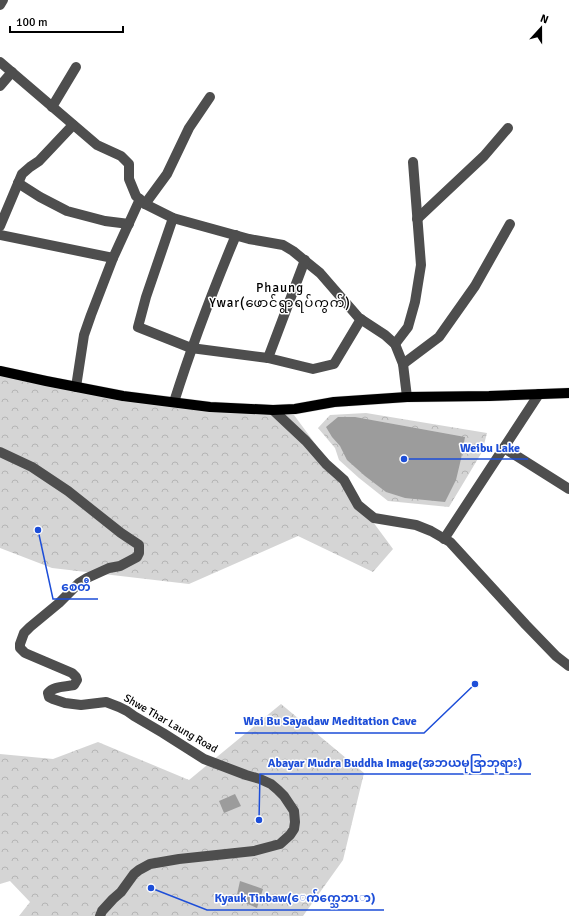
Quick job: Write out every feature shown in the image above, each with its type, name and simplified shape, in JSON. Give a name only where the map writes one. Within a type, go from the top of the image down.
[{"type":"main road","points":[[0,371],[123,396],[210,407],[273,410],[295,409],[334,402],[407,398],[569,393]]},
{"type":"street","points":[[0,5],[3,0]]},
{"type":"street","points":[[0,62],[97,145],[121,156],[129,164],[129,179],[136,196],[142,202],[174,218],[249,239],[283,245],[305,260],[320,273],[359,318],[385,334],[395,344],[403,364],[407,398]]},
{"type":"street","points":[[52,106],[76,67]]},
{"type":"street","points":[[0,86],[12,72]]},
{"type":"street","points":[[76,387],[84,335],[113,258],[129,224],[142,202],[167,174],[189,128],[210,97]]},
{"type":"street","points":[[0,226],[22,174],[39,161],[74,124]]},
{"type":"street","points":[[417,219],[484,156],[508,128]]},
{"type":"street","points":[[395,344],[408,327],[415,302],[421,266],[413,162]]},
{"type":"street","points":[[18,183],[67,212],[105,221],[129,224]]},
{"type":"street","points":[[174,218],[146,297],[138,327],[191,348],[268,358],[313,369],[334,364],[362,319]]},
{"type":"street","points":[[403,364],[439,337],[475,286],[510,224]]},
{"type":"street","points":[[0,235],[113,258]]},
{"type":"street","points":[[174,402],[191,348],[236,235]]},
{"type":"street","points":[[268,358],[305,260]]},
{"type":"street","points":[[444,539],[539,394]]},
{"type":"street","points":[[273,410],[306,441],[326,464],[344,480],[358,505],[374,518],[416,525],[431,531],[450,542],[526,625],[556,656],[569,666]]},
{"type":"street","points":[[504,448],[569,489]]},
{"type":"street","name":"Shwe Thar Laung Road","points":[[0,452],[32,467],[68,491],[121,533],[139,545],[139,553],[137,557],[120,566],[109,568],[79,583],[60,603],[24,633],[20,648],[25,653],[76,676],[77,680],[74,685],[54,688],[48,693],[49,696],[58,701],[81,705],[106,702],[119,707],[204,759],[271,784],[284,796],[294,811],[294,829],[280,844],[254,851],[179,859],[150,864],[134,874],[121,892],[102,911],[100,916]]},
{"type":"green space","points":[[0,374],[294,415],[393,549],[373,572],[298,536],[189,584],[52,568],[0,548]]},
{"type":"green space","points":[[366,413],[487,433],[482,452],[449,507],[388,501],[339,460],[335,448],[318,428],[330,415]]},
{"type":"green space","points":[[281,704],[364,773],[343,860],[303,916],[19,916],[30,902],[10,881],[0,884],[0,754],[53,759],[98,742],[189,780]]},
{"type":"shaded area","points":[[338,417],[355,417],[465,437],[456,480],[445,502],[405,498],[386,492],[365,476],[347,460],[340,446],[326,427]]},
{"type":"shaded area","points":[[235,794],[241,806],[224,813],[219,801]]},
{"type":"shaded area","points":[[240,881],[263,889],[257,908],[236,899]]},
{"type":"place","name":"Weibu Lake","points":[[404,459]]},
{"type":"place","name":"စေတီ","points":[[38,530]]},
{"type":"place","name":"Wai Bu Sayadaw Meditation Cave","points":[[475,684]]},
{"type":"place","name":"Abayar Mudra Buddha Image(အဘယမုဒြာဘုရား)","points":[[259,820]]},
{"type":"place","name":"Kyauk Tinbaw(ေက်က္သေဘၤာ)","points":[[151,888]]},
{"type":"district","name":"Phaung Ywar(ဖောင်ရွာရပ်ကွက်)","points":[[280,294]]}]
